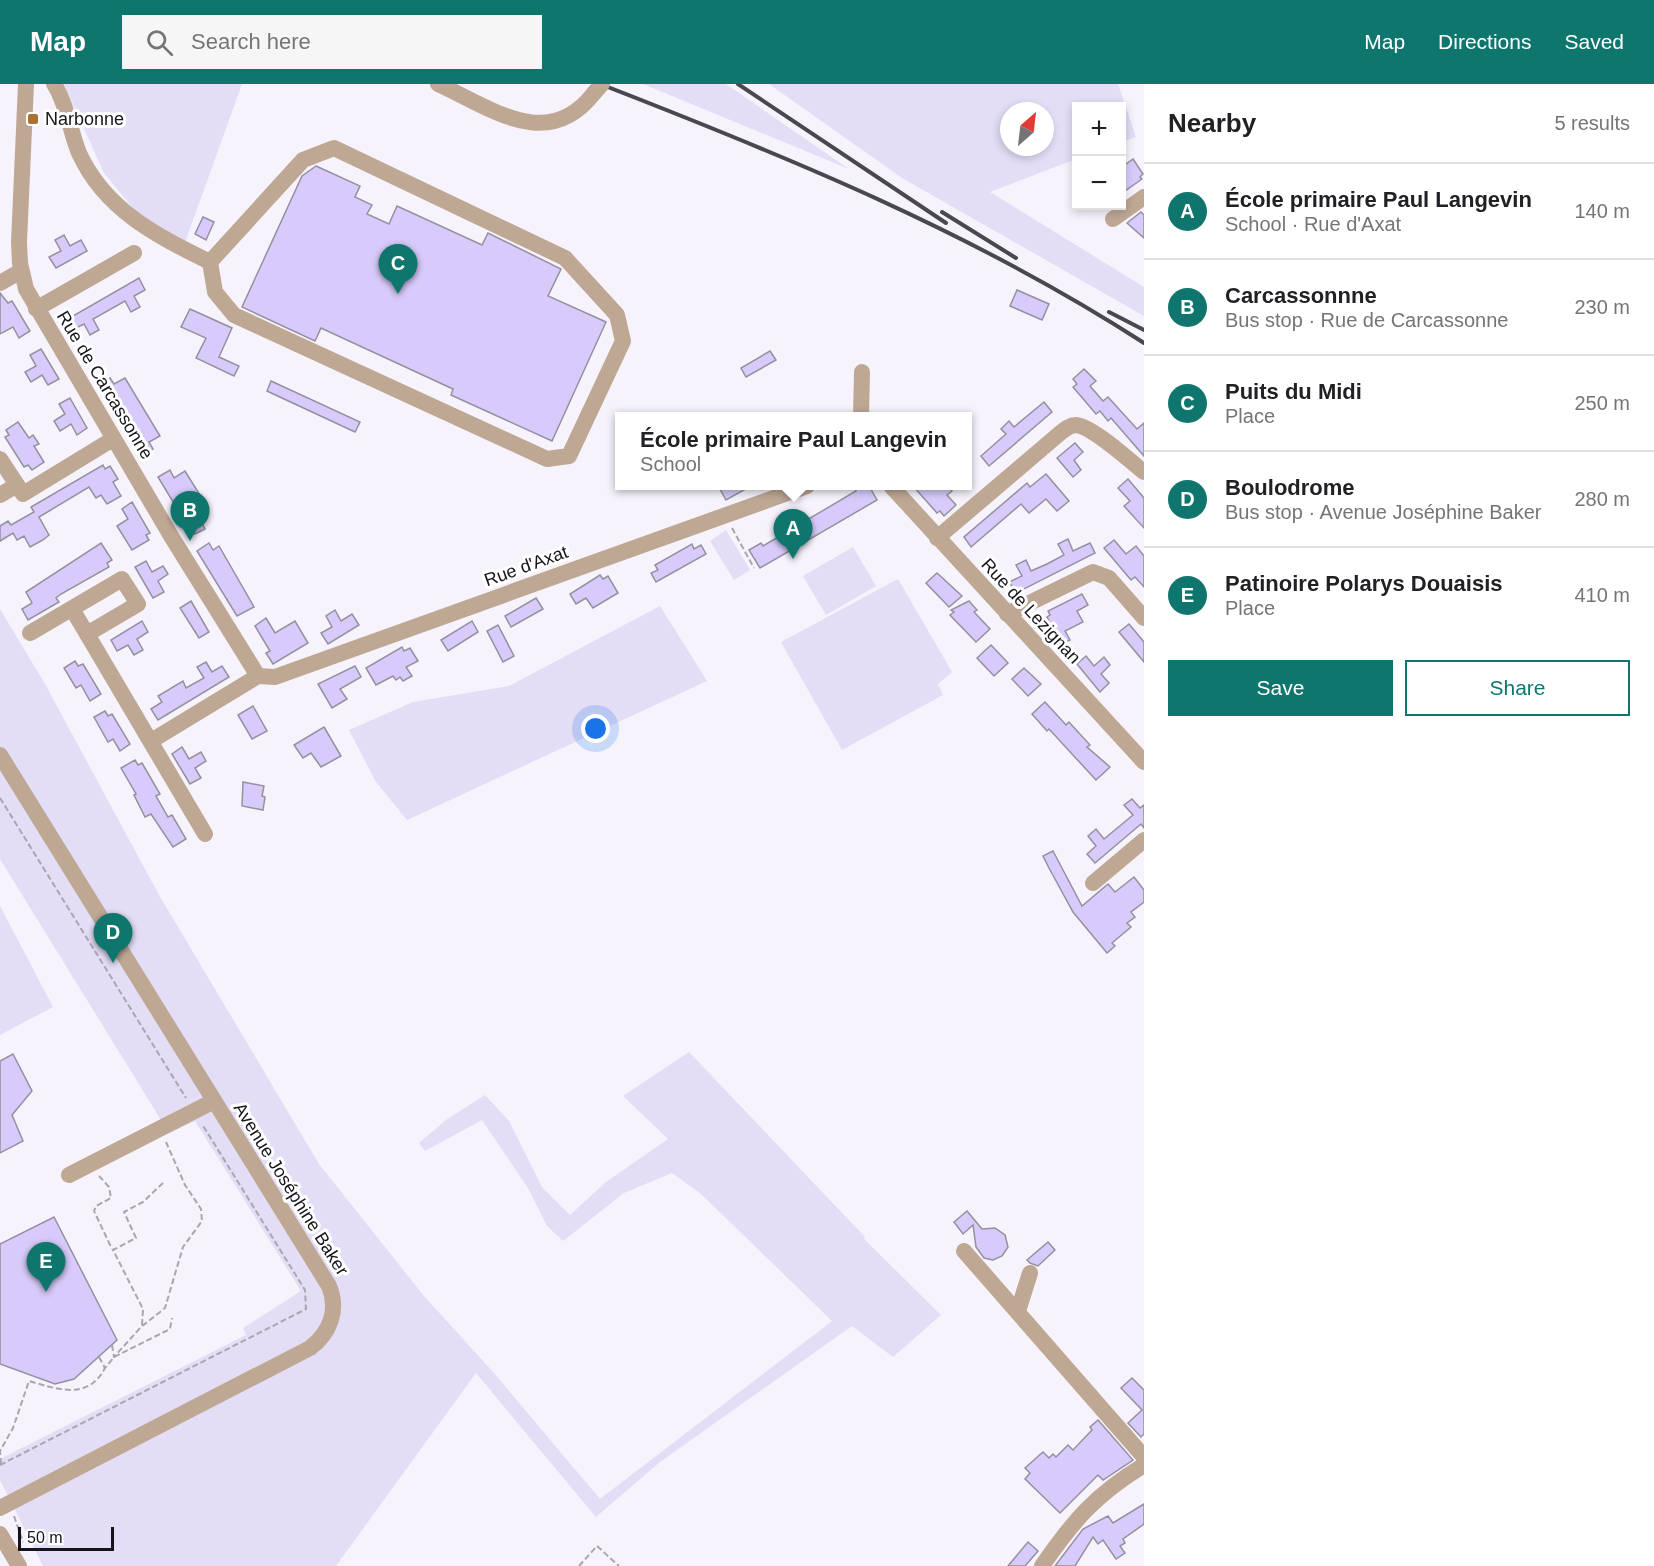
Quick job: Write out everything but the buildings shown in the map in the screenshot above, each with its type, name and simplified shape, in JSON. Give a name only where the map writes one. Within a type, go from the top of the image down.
[{"type":"street","name":"Rue de Carcassonne","points":[[26,84],[19,234],[21,271],[36,309],[258,676]]},
{"type":"street","points":[[54,84],[81,156],[110,198],[153,233],[210,262]]},
{"type":"street","points":[[438,84],[516,119],[541,125],[570,117],[598,89]]},
{"type":"street","points":[[334,147],[565,258],[617,315],[623,341],[569,456],[547,459],[234,315],[215,292],[210,262],[303,160],[334,147]]},
{"type":"street","points":[[1113,219],[1144,197]]},
{"type":"street","points":[[36,309],[134,253]]},
{"type":"street","points":[[0,283],[21,271]]},
{"type":"street","points":[[861,412],[862,372]]},
{"type":"street","points":[[936,538],[1059,434],[1072,426],[1081,426],[1091,432],[1144,472]]},
{"type":"street","points":[[0,459],[23,494],[113,438]]},
{"type":"street","points":[[0,495],[17,485]]},
{"type":"street","name":"Rue d'Axat","points":[[258,676],[275,677],[725,515],[782,490]]},
{"type":"street","name":"Rue de Lezignan","points":[[894,490],[936,538],[1144,762]]},
{"type":"street","points":[[1007,614],[1094,572],[1109,578],[1144,618]]},
{"type":"street","points":[[30,633],[122,579],[138,604],[87,634]]},
{"type":"street","points":[[72,609],[205,834]]},
{"type":"street","points":[[151,741],[258,676]]},
{"type":"street","name":"Avenue Joséphine Baker","points":[[0,755],[329,1286],[333,1304],[328,1329],[310,1347],[4,1504]]},
{"type":"street","points":[[1093,883],[1144,840]]},
{"type":"street","points":[[69,1175],[214,1101]]},
{"type":"street","points":[[964,1251],[1144,1457]]},
{"type":"street","points":[[1018,1311],[1030,1273]]},
{"type":"street","points":[[1042,1566],[1073,1521],[1090,1503],[1144,1466]]},
{"type":"street","points":[[0,1534],[19,1566]]},
{"type":"path","points":[[725,515],[754,568]]},
{"type":"path","points":[[0,798],[305,1290],[306,1309],[1,1464],[0,1451],[13,1428],[29,1381],[69,1392],[94,1382],[141,1327],[165,1308],[183,1247],[202,1221],[201,1209],[185,1185],[176,1160],[166,1146],[165,1142],[169,1137]]},
{"type":"path","points":[[92,1164],[112,1194],[111,1198],[96,1206],[94,1211],[143,1309],[141,1327]]},
{"type":"path","points":[[113,1250],[136,1238],[124,1212],[143,1202],[165,1180]]},
{"type":"path","points":[[114,1357],[170,1329],[172,1318]]},
{"type":"path","points":[[112,1346],[114,1357]]},
{"type":"path","points":[[99,1357],[105,1368]]},
{"type":"path","points":[[4,1504],[27,1549]]},
{"type":"path","points":[[579,1566],[597,1546],[619,1566]]},
{"type":"shaded area","points":[[64,84],[242,84],[184,245],[137,213],[104,173]]},
{"type":"shaded area","points":[[643,84],[726,84],[849,169]]},
{"type":"shaded area","points":[[769,84],[1118,84],[1124,102],[1072,102],[1072,161],[990,192],[1144,287],[1144,316],[902,178]]},
{"type":"shaded area","points":[[1126,108],[1136,137],[1126,141]]},
{"type":"shaded area","points":[[726,530],[750,570],[734,580],[710,541]]},
{"type":"shaded area","points":[[853,547],[876,586],[826,615],[803,576]]},
{"type":"shaded area","points":[[898,579],[952,672],[938,684],[943,695],[842,750],[781,642]]},
{"type":"shaded area","points":[[660,606],[707,681],[407,820],[376,782],[349,730],[413,702],[509,686]]},
{"type":"shaded area","points":[[0,609],[45,684],[159,895],[319,1164],[424,1296],[494,1373],[600,1499],[832,1321],[701,1194],[672,1173],[624,1193],[563,1241],[547,1226],[528,1188],[482,1120],[425,1151],[419,1143],[446,1120],[485,1095],[509,1121],[542,1187],[570,1215],[606,1182],[668,1139],[623,1096],[689,1052],[865,1237],[864,1239],[941,1315],[893,1357],[852,1326],[660,1462],[596,1517],[476,1373],[336,1566],[43,1566],[0,1480],[0,1459],[246,1335],[243,1328],[301,1291],[195,1121],[169,1133],[0,859]]},
{"type":"shaded area","points":[[0,906],[53,1007],[0,1035]]},
{"type":"railway","points":[[600,84],[810,169],[947,232],[1080,303],[1144,343]]},
{"type":"railway","points":[[738,84],[946,223]]},
{"type":"railway","points":[[942,212],[1016,258]]},
{"type":"railway","points":[[1109,312],[1144,330]]},
{"type":"place","name":"Narbonne","points":[[33,119]]},
{"type":"place","name":"Puits du Midi","points":[[398,294]]},
{"type":"place","name":"Carcassonnne","points":[[190,541]]},
{"type":"place","name":"École primaire Paul Langevin","points":[[793,559]]},
{"type":"place","name":"Boulodrome","points":[[113,963]]},
{"type":"place","name":"Patinoire Polarys Douaisis","points":[[46,1292]]}]
